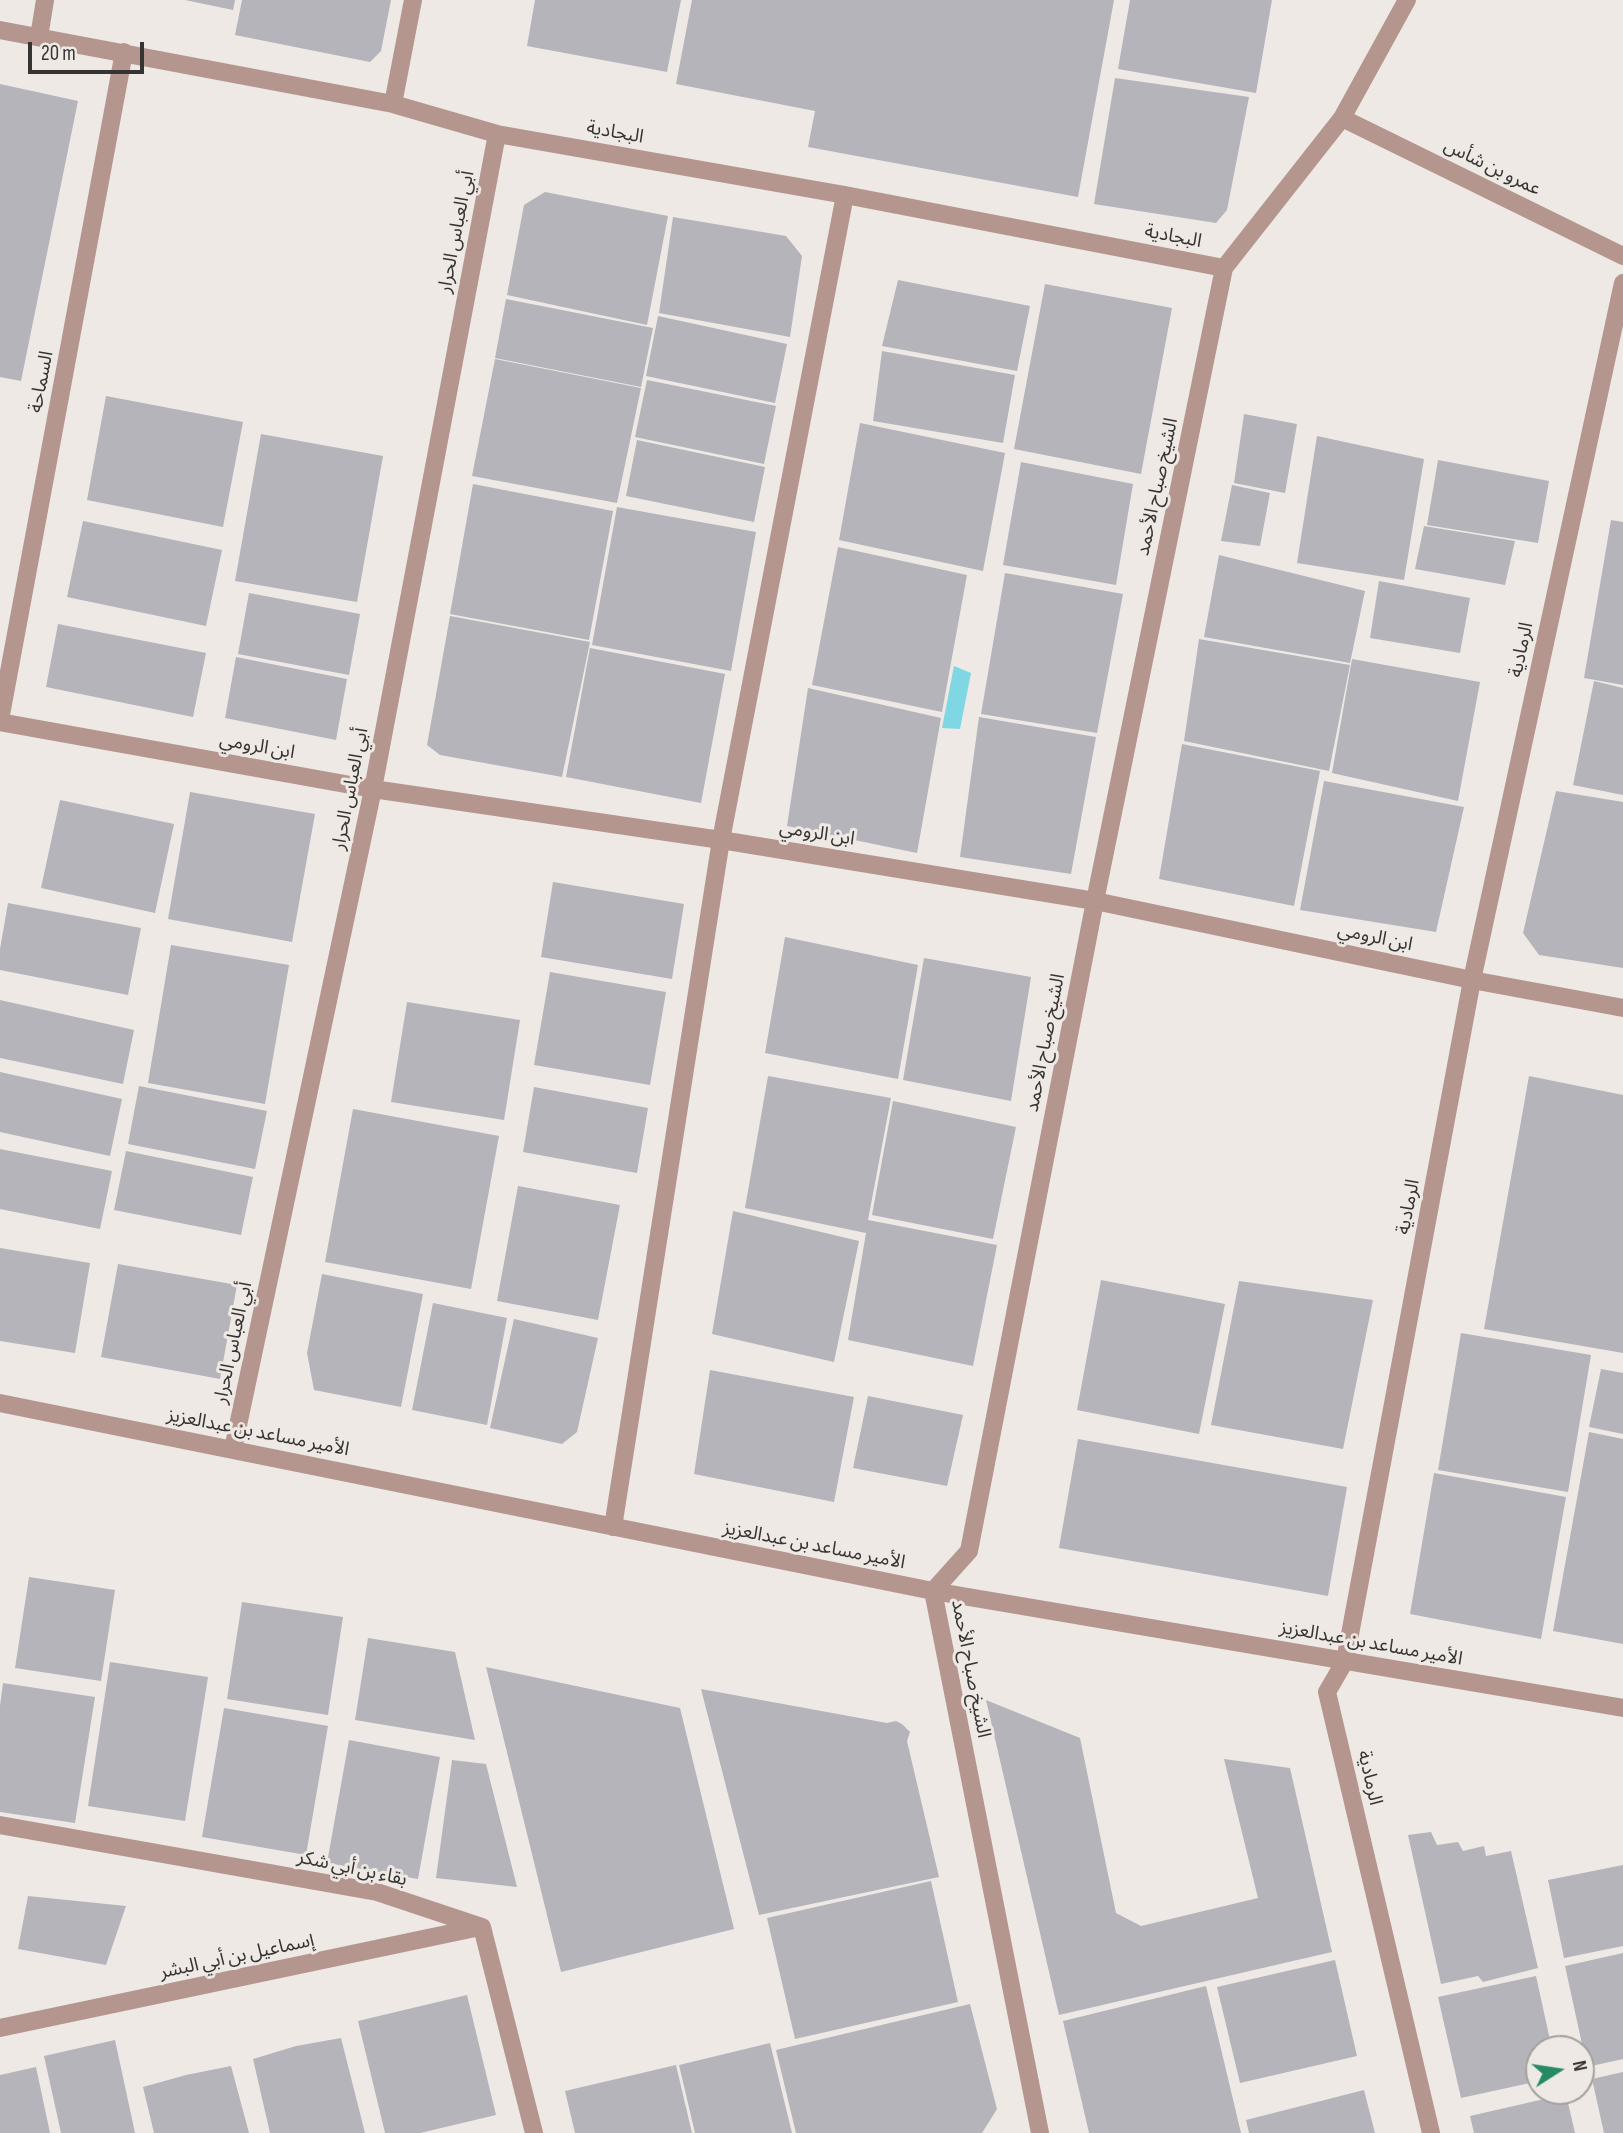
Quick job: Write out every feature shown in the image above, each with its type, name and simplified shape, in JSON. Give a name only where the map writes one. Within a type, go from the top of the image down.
[{"type":"street","points":[[39,37],[46,0]]},
{"type":"street","points":[[393,104],[413,0]]},
{"type":"street","name":"الشيخ صباح الأحمد","points":[[1040,2133],[933,1591],[969,1551],[1095,901],[1224,268],[1342,118],[1407,0]]},
{"type":"street","name":"البجادية","points":[[0,30],[393,104],[497,134],[845,195],[1224,268]]},
{"type":"street","name":"السماحة","points":[[0,721],[124,52]]},
{"type":"street","name":"عمرو بن شأس","points":[[1342,118],[1623,256]]},
{"type":"street","name":"أبي العباس الحرار","points":[[233,1449],[373,789],[497,134]]},
{"type":"street","points":[[613,1527],[721,840],[845,195]]},
{"type":"street","name":"الرمادية","points":[[1431,2133],[1327,1692],[1345,1661],[1472,980],[1623,283]]},
{"type":"street","name":"ابن الرومي","points":[[0,721],[373,789],[721,840],[1095,901],[1623,1009]]},
{"type":"street","name":"الأمير مساعد بن عبدالعزيز","points":[[0,1403],[933,1591],[1623,1708]]},
{"type":"street","name":"بقاء بن أبي شكر","points":[[0,1825],[377,1892],[482,1927]]},
{"type":"street","points":[[482,1927],[534,2133]]},
{"type":"street","name":"إسماعيل بن أبي البشر","points":[[0,2028],[482,1927]]},
{"type":"water","points":[[954,666],[971,673],[960,729],[942,728]]},
{"type":"building","points":[[185,0],[235,0],[233,10]]},
{"type":"building","points":[[242,0],[391,0],[381,51],[370,62],[235,35]]},
{"type":"building","points":[[535,0],[681,0],[667,72],[527,46]]},
{"type":"building","points":[[692,0],[1114,0],[1078,197],[808,147],[815,111],[676,84]]},
{"type":"building","points":[[1130,0],[1272,0],[1256,93],[1118,69]]},
{"type":"building","points":[[1115,78],[1249,97],[1227,210],[1216,223],[1094,204]]},
{"type":"building","points":[[0,84],[78,101],[21,381],[0,377]]},
{"type":"building","points":[[545,192],[668,216],[647,325],[507,295],[524,205]]},
{"type":"building","points":[[673,217],[786,236],[802,256],[790,337],[659,313]]},
{"type":"building","points":[[898,280],[1030,306],[1017,371],[882,346]]},
{"type":"building","points":[[1045,284],[1172,308],[1141,474],[1014,449]]},
{"type":"building","points":[[506,299],[653,328],[641,387],[495,358]]},
{"type":"building","points":[[658,316],[787,344],[775,403],[646,376]]},
{"type":"building","points":[[882,351],[1015,375],[1003,443],[873,421]]},
{"type":"building","points":[[495,359],[641,388],[617,503],[472,476]]},
{"type":"building","points":[[647,380],[776,406],[764,464],[635,437]]},
{"type":"building","points":[[106,396],[243,422],[223,527],[87,500]]},
{"type":"building","points":[[1244,414],[1297,424],[1285,493],[1234,483]]},
{"type":"building","points":[[860,423],[1005,453],[983,571],[839,540]]},
{"type":"building","points":[[261,434],[383,456],[357,602],[235,581]]},
{"type":"building","points":[[1317,436],[1424,459],[1404,580],[1297,563]]},
{"type":"building","points":[[637,440],[765,467],[754,522],[626,496]]},
{"type":"building","points":[[1438,460],[1549,481],[1538,543],[1427,525]]},
{"type":"building","points":[[1021,462],[1133,484],[1116,585],[1003,565]]},
{"type":"building","points":[[473,484],[613,511],[589,640],[450,614]]},
{"type":"building","points":[[1232,485],[1270,493],[1260,546],[1221,541]]},
{"type":"building","points":[[617,507],[756,532],[731,671],[592,645]]},
{"type":"building","points":[[1611,520],[1623,522],[1623,685],[1584,678]]},
{"type":"building","points":[[83,521],[222,550],[206,626],[67,597]]},
{"type":"building","points":[[1424,526],[1515,541],[1505,585],[1415,569]]},
{"type":"building","points":[[838,547],[967,575],[942,712],[812,685]]},
{"type":"building","points":[[1219,555],[1365,591],[1350,663],[1204,637]]},
{"type":"building","points":[[1005,573],[1123,594],[1097,733],[981,714]]},
{"type":"building","points":[[1379,581],[1470,598],[1460,653],[1370,638]]},
{"type":"building","points":[[249,593],[360,614],[349,675],[238,654]]},
{"type":"building","points":[[450,616],[590,642],[562,777],[440,755],[427,745]]},
{"type":"building","points":[[58,624],[206,653],[193,717],[46,687]]},
{"type":"building","points":[[1199,639],[1350,665],[1329,771],[1184,741]]},
{"type":"building","points":[[590,648],[725,674],[701,803],[566,777]]},
{"type":"building","points":[[236,657],[347,679],[336,740],[225,718]]},
{"type":"building","points":[[1352,659],[1480,682],[1458,801],[1332,773]]},
{"type":"building","points":[[1594,681],[1623,688],[1623,795],[1573,785]]},
{"type":"building","points":[[808,688],[941,718],[917,853],[787,826]]},
{"type":"building","points":[[979,717],[1096,737],[1071,874],[960,857]]},
{"type":"building","points":[[1182,744],[1320,771],[1294,906],[1159,879]]},
{"type":"building","points":[[1324,781],[1464,807],[1436,932],[1300,910]]},
{"type":"building","points":[[1556,791],[1623,802],[1623,968],[1539,955],[1523,933]]},
{"type":"building","points":[[190,792],[315,814],[292,942],[168,919]]},
{"type":"building","points":[[60,800],[174,824],[155,913],[41,888]]},
{"type":"building","points":[[553,882],[684,904],[672,979],[541,957]]},
{"type":"building","points":[[8,903],[141,928],[128,995],[0,970],[0,949]]},
{"type":"building","points":[[785,937],[918,965],[898,1079],[765,1053]]},
{"type":"building","points":[[171,945],[289,965],[265,1104],[148,1083]]},
{"type":"building","points":[[924,958],[1031,977],[1011,1101],[903,1080]]},
{"type":"building","points":[[550,972],[666,992],[650,1085],[534,1065]]},
{"type":"building","points":[[0,1000],[134,1030],[123,1084],[0,1058]]},
{"type":"building","points":[[407,1002],[520,1020],[504,1120],[391,1102]]},
{"type":"building","points":[[0,1072],[122,1099],[110,1156],[0,1132]]},
{"type":"building","points":[[768,1076],[891,1098],[868,1220],[997,1245],[973,1366],[848,1340],[866,1233],[745,1208]]},
{"type":"building","points":[[1529,1076],[1623,1095],[1623,1353],[1484,1329]]},
{"type":"building","points":[[139,1086],[267,1111],[255,1169],[128,1144]]},
{"type":"building","points":[[534,1087],[648,1108],[637,1173],[523,1152]]},
{"type":"building","points":[[893,1101],[1016,1127],[993,1239],[872,1215]]},
{"type":"building","points":[[353,1109],[499,1136],[471,1289],[325,1262]]},
{"type":"building","points":[[0,1149],[112,1171],[100,1229],[0,1209]]},
{"type":"building","points":[[126,1151],[253,1177],[241,1235],[114,1210]]},
{"type":"building","points":[[518,1186],[620,1205],[598,1320],[497,1301]]},
{"type":"building","points":[[733,1211],[859,1241],[834,1362],[712,1334]]},
{"type":"building","points":[[0,1248],[90,1263],[75,1353],[0,1341]]},
{"type":"building","points":[[118,1264],[237,1285],[220,1379],[101,1357]]},
{"type":"building","points":[[322,1274],[423,1294],[401,1407],[314,1390],[307,1353]]},
{"type":"building","points":[[1101,1280],[1225,1304],[1199,1434],[1077,1410]]},
{"type":"building","points":[[1239,1281],[1373,1300],[1343,1449],[1211,1425]]},
{"type":"building","points":[[433,1303],[507,1318],[487,1425],[412,1410]]},
{"type":"building","points":[[514,1319],[598,1338],[577,1432],[562,1444],[490,1428]]},
{"type":"building","points":[[1461,1333],[1591,1355],[1568,1492],[1438,1470]]},
{"type":"building","points":[[1601,1369],[1623,1373],[1623,1434],[1589,1427]]},
{"type":"building","points":[[710,1370],[854,1397],[834,1502],[694,1474]]},
{"type":"building","points":[[868,1396],[963,1415],[947,1486],[853,1468]]},
{"type":"building","points":[[1589,1432],[1623,1439],[1623,1644],[1553,1631]]},
{"type":"building","points":[[1078,1439],[1347,1487],[1328,1596],[1059,1548]]},
{"type":"building","points":[[1434,1473],[1566,1497],[1541,1639],[1410,1614]]},
{"type":"building","points":[[29,1577],[115,1590],[101,1681],[15,1668]]},
{"type":"building","points":[[242,1602],[343,1617],[328,1715],[227,1699]]},
{"type":"building","points":[[368,1638],[455,1652],[475,1740],[355,1720]]},
{"type":"building","points":[[110,1662],[208,1677],[185,1821],[88,1806]]},
{"type":"building","points":[[486,1667],[680,1708],[734,1929],[561,1972]]},
{"type":"building","points":[[3,1683],[95,1697],[75,1823],[0,1812],[0,1706]]},
{"type":"building","points":[[701,1689],[902,1724],[910,1732],[907,1741],[939,1877],[759,1915]]},
{"type":"building","points":[[986,1700],[1080,1738],[1116,1913],[1141,1926],[1258,1898],[1224,1759],[1290,1768],[1332,1952],[1059,2015]]},
{"type":"building","points":[[224,1708],[328,1726],[306,1855],[202,1837]]},
{"type":"building","points":[[349,1740],[440,1757],[418,1879],[327,1863]]},
{"type":"building","points":[[452,1760],[486,1764],[517,1887],[436,1878]]},
{"type":"building","points":[[1431,1832],[1437,1845],[1458,1842],[1463,1851],[1484,1846],[1486,1856],[1511,1851],[1538,1968],[1483,1982],[1478,1976],[1441,1984],[1408,1835]]},
{"type":"building","points":[[1623,1865],[1623,1946],[1564,1958],[1548,1880]]},
{"type":"building","points":[[931,1881],[958,2002],[795,2039],[767,1918]]},
{"type":"building","points":[[28,1896],[126,1906],[106,1965],[18,1949]]},
{"type":"building","points":[[1623,1953],[1623,2059],[1595,2065],[1595,2035],[1580,2035],[1565,1966]]},
{"type":"building","points":[[1335,1960],[1357,2056],[1240,2083],[1217,1987]]},
{"type":"building","points":[[1536,1976],[1549,2035],[1525,2035],[1525,2084],[1461,2098],[1438,1997]]},
{"type":"building","points":[[1206,1986],[1241,2133],[1089,2133],[1063,2021]]},
{"type":"building","points":[[467,1995],[496,2115],[420,2133],[385,2133],[358,2021]]},
{"type":"building","points":[[970,2004],[997,2109],[982,2133],[796,2133],[776,2050]]},
{"type":"building","points":[[341,2038],[365,2133],[270,2133],[253,2059],[296,2046]]},
{"type":"building","points":[[115,2040],[135,2133],[61,2133],[44,2056]]},
{"type":"building","points":[[770,2043],[792,2133],[695,2133],[679,2065]]},
{"type":"building","points":[[676,2065],[692,2133],[575,2133],[565,2091]]},
{"type":"building","points":[[231,2066],[249,2133],[154,2133],[143,2087]]},
{"type":"building","points":[[36,2067],[50,2133],[0,2133],[0,2075]]},
{"type":"building","points":[[1623,2072],[1623,2133],[1604,2133],[1595,2092],[1595,2078]]},
{"type":"building","points":[[1364,2090],[1375,2133],[1249,2133],[1246,2120]]},
{"type":"building","points":[[1525,2103],[1569,2105],[1575,2133],[1474,2133],[1470,2116]]}]
